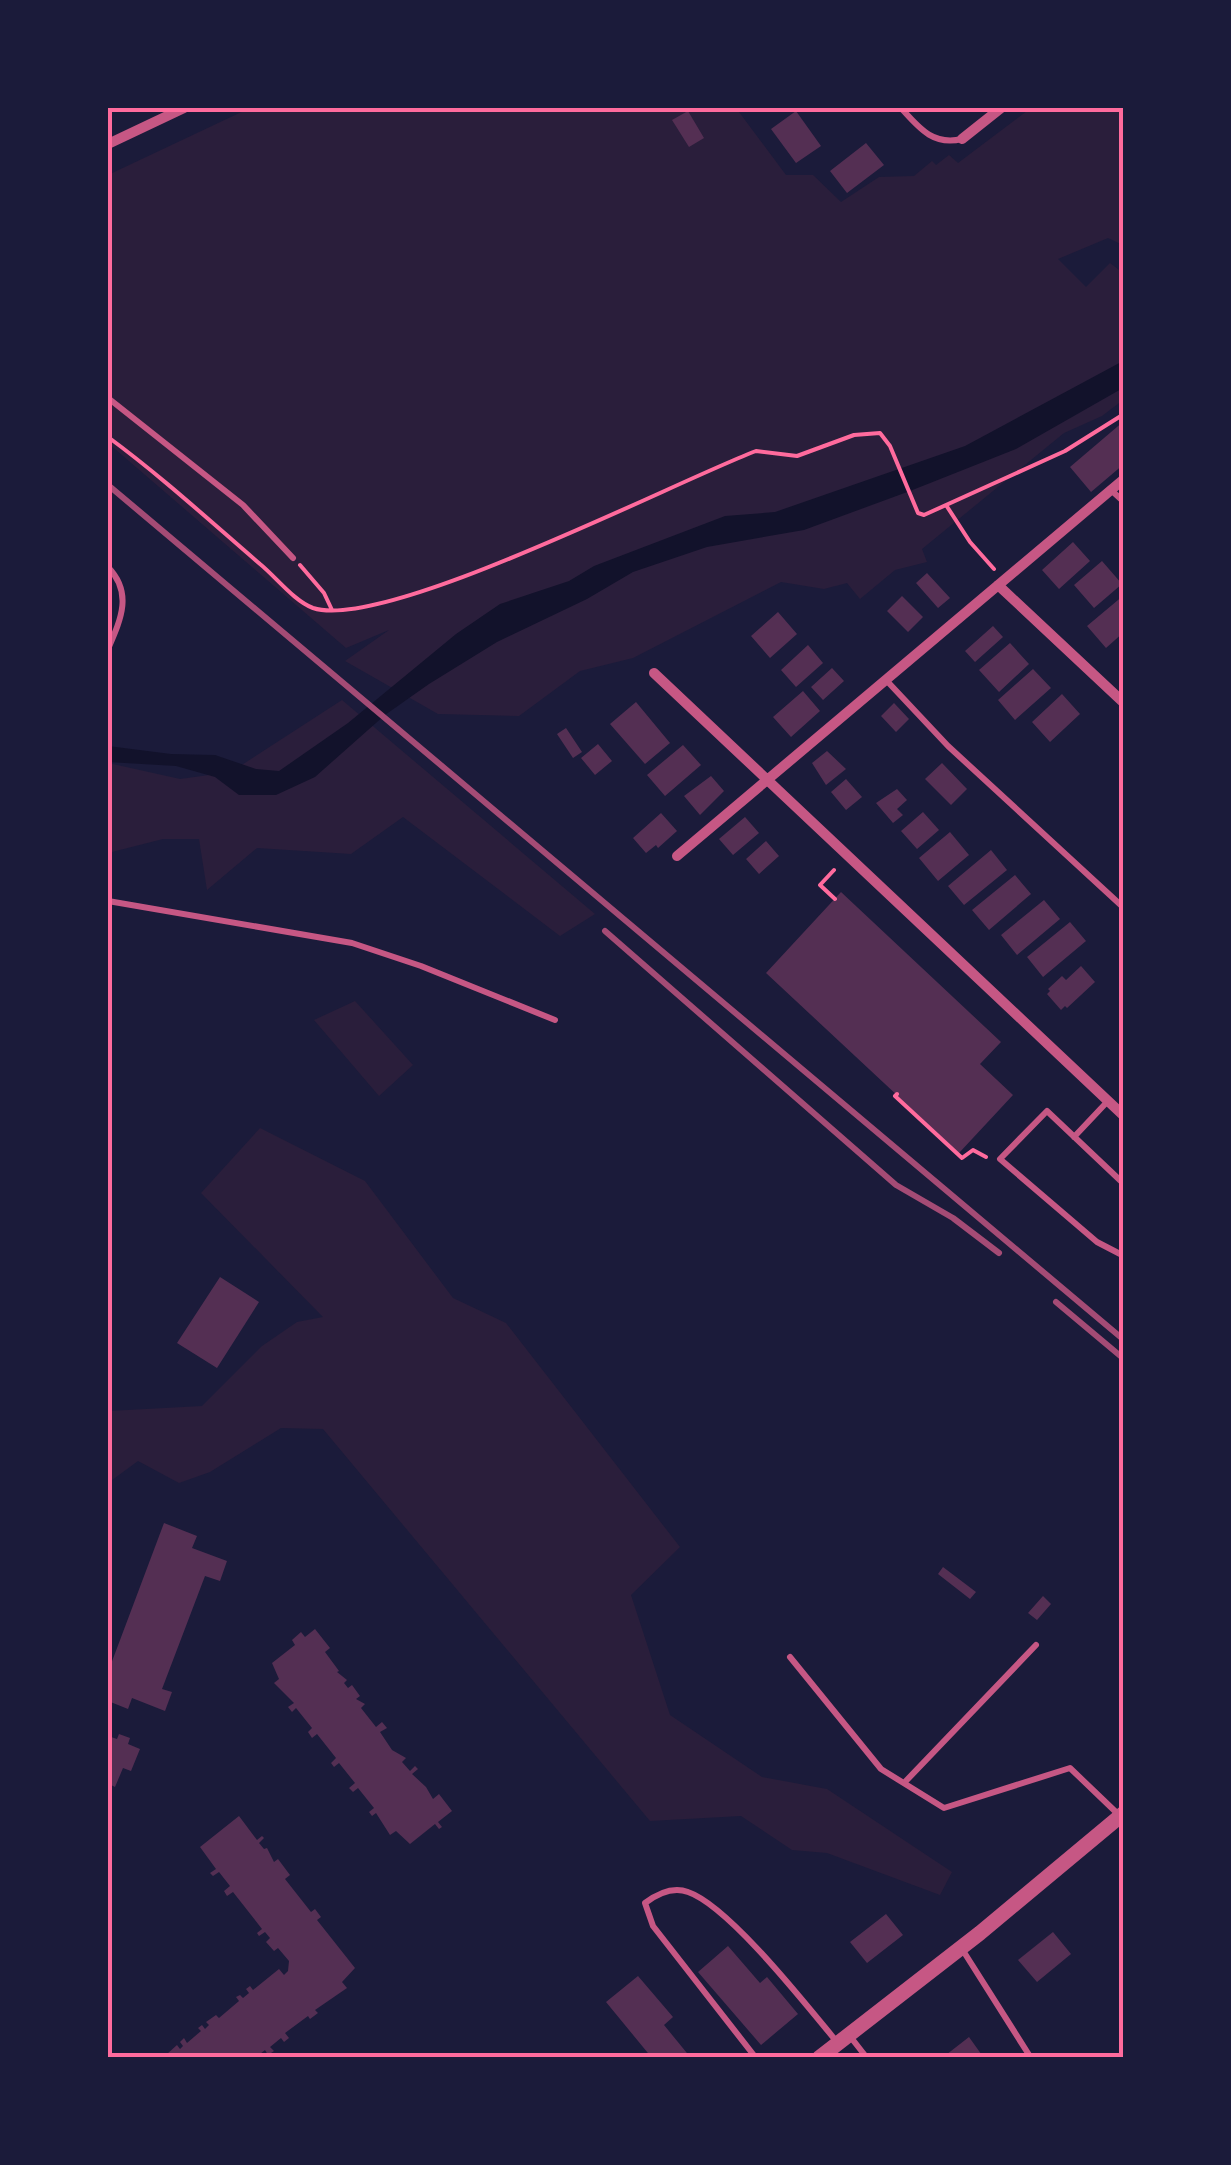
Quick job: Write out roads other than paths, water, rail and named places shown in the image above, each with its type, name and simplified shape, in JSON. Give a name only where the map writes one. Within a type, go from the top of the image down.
[{"type":"street","points":[[108,144],[184,108]]},
{"type":"street","points":[[962,139],[1002,108]]},
{"type":"street","points":[[678,856],[1124,479]]},
{"type":"street","points":[[1001,583],[1124,703]]},
{"type":"street","points":[[654,673],[1124,1116]]},
{"type":"street","points":[[819,2058],[962,1948],[1122,1814]]},
{"type":"lane","points":[[902,108],[932,138],[962,139]]},
{"type":"lane","points":[[108,398],[243,505],[293,558]]},
{"type":"lane","points":[[1111,490],[1124,502]]},
{"type":"lane","points":[[108,567],[125,595],[108,648]]},
{"type":"lane","points":[[885,679],[948,746],[1124,908]]},
{"type":"lane","points":[[108,901],[352,942],[554,1020]]},
{"type":"lane","points":[[1074,1137],[1108,1101]]},
{"type":"lane","points":[[1124,1184],[1047,1112],[1000,1159],[1096,1242],[1124,1256]]},
{"type":"lane","points":[[904,1783],[1036,1645]]},
{"type":"lane","points":[[790,1657],[881,1769],[944,1808],[1070,1768],[1122,1814]]},
{"type":"lane","points":[[756,2058],[653,1926],[645,1904],[661,1892],[686,1890],[709,1904],[866,2058]]},
{"type":"lane","points":[[962,1948],[1030,2058]]},
{"type":"railway","points":[[108,485],[1124,1340]]},
{"type":"railway","points":[[605,931],[896,1185],[953,1218],[999,1253]]},
{"type":"railway","points":[[1056,1302],[1124,1359]]}]
